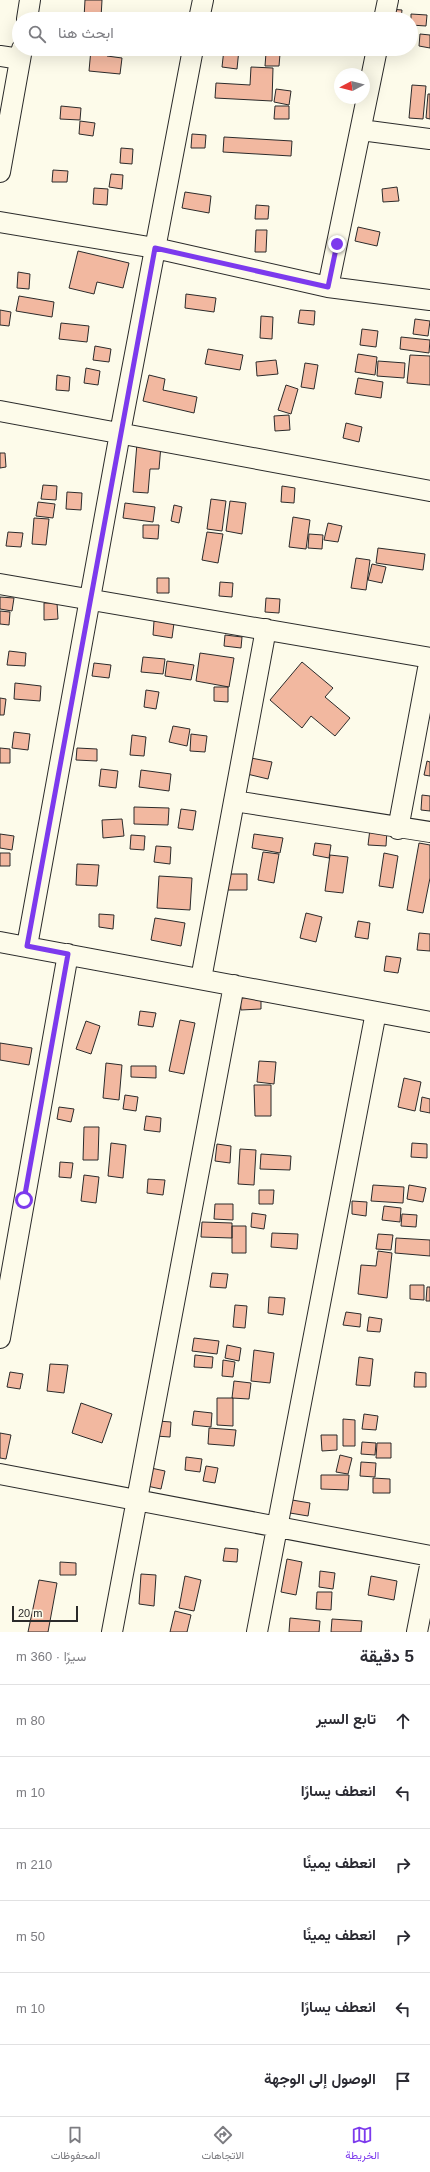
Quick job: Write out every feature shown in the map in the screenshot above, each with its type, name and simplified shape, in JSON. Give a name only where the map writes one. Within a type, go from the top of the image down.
[{"type":"street","points":[[28,12],[30,0]]},
{"type":"street","points":[[200,12],[203,0]]},
{"type":"street","points":[[385,12],[388,0]]},
{"type":"street","points":[[0,56],[12,55]]},
{"type":"street","points":[[0,172],[21,56]]},
{"type":"street","points":[[27,946],[120,433],[192,56]]},
{"type":"street","points":[[328,287],[377,56]]},
{"type":"street","points":[[361,130],[430,139]]},
{"type":"street","points":[[0,222],[155,248],[328,287],[430,300]]},
{"type":"street","points":[[0,411],[430,491]]},
{"type":"street","points":[[0,584],[430,658],[399,828]]},
{"type":"street","points":[[201,979],[266,629]]},
{"type":"street","points":[[234,801],[430,832]]},
{"type":"street","points":[[0,942],[430,1022]]},
{"type":"street","points":[[0,1338],[68,954]]},
{"type":"street","points":[[112,1632],[234,985]]},
{"type":"street","points":[[257,1632],[376,1012]]},
{"type":"street","points":[[0,1474],[430,1556]]},
{"type":"street","points":[[417,1632],[430,1566]]},
{"type":"building","points":[[85,0],[102,0],[101,12],[84,12]]},
{"type":"building","points":[[389,9],[402,10],[402,12],[388,12]]},
{"type":"building","points":[[418,14],[427,15],[426,26],[418,25]]},
{"type":"building","points":[[420,34],[430,35],[430,48],[419,46]]},
{"type":"building","points":[[90,56],[122,58],[120,74],[89,71]]},
{"type":"building","points":[[223,56],[238,56],[237,69],[222,67]]},
{"type":"building","points":[[266,56],[280,56],[279,66],[265,66]]},
{"type":"building","points":[[251,67],[273,68],[272,101],[215,98],[216,83],[250,85]]},
{"type":"building","points":[[412,85],[426,86],[423,119],[409,118]]},
{"type":"building","points":[[276,89],[291,91],[289,105],[274,102]]},
{"type":"building","points":[[428,94],[430,94],[430,119],[426,118]]},
{"type":"building","points":[[61,106],[81,108],[80,120],[60,119]]},
{"type":"building","points":[[275,106],[289,106],[289,119],[274,119]]},
{"type":"building","points":[[80,121],[95,123],[93,136],[79,134]]},
{"type":"building","points":[[192,134],[206,135],[205,148],[191,148]]},
{"type":"building","points":[[224,137],[292,141],[291,156],[223,152]]},
{"type":"building","points":[[121,148],[133,149],[132,164],[120,163]]},
{"type":"building","points":[[53,170],[68,171],[67,182],[52,182]]},
{"type":"building","points":[[111,174],[123,175],[122,189],[109,187]]},
{"type":"building","points":[[397,187],[399,201],[383,202],[382,189]]},
{"type":"building","points":[[94,188],[108,189],[107,205],[93,204]]},
{"type":"building","points":[[185,192],[211,196],[209,213],[182,208]]},
{"type":"building","points":[[256,205],[269,206],[268,219],[255,219]]},
{"type":"building","points":[[358,227],[380,232],[377,246],[355,241]]},
{"type":"building","points":[[256,230],[267,230],[266,252],[255,252]]},
{"type":"building","points":[[78,251],[129,263],[123,288],[97,282],[94,294],[69,288]]},
{"type":"building","points":[[18,272],[30,274],[29,289],[17,288]]},
{"type":"building","points":[[186,294],[216,298],[214,312],[185,308]]},
{"type":"building","points":[[19,296],[54,302],[52,317],[16,311]]},
{"type":"building","points":[[0,310],[11,312],[9,326],[0,325]]},
{"type":"building","points":[[300,310],[315,311],[314,325],[298,323]]},
{"type":"building","points":[[261,316],[273,317],[272,339],[260,338]]},
{"type":"building","points":[[415,319],[430,321],[428,336],[413,334]]},
{"type":"building","points":[[61,323],[89,326],[87,342],[59,339]]},
{"type":"building","points":[[362,329],[378,331],[376,347],[360,345]]},
{"type":"building","points":[[401,337],[430,340],[429,353],[400,349]]},
{"type":"building","points":[[95,346],[111,349],[109,362],[93,360]]},
{"type":"building","points":[[208,349],[243,355],[240,370],[205,364]]},
{"type":"building","points":[[358,354],[377,357],[375,375],[355,372]]},
{"type":"building","points":[[410,355],[430,356],[430,385],[407,383]]},
{"type":"building","points":[[276,360],[278,374],[257,376],[256,362]]},
{"type":"building","points":[[378,361],[405,363],[404,378],[377,376]]},
{"type":"building","points":[[305,363],[318,365],[314,389],[301,387]]},
{"type":"building","points":[[86,368],[100,371],[98,385],[84,383]]},
{"type":"building","points":[[57,375],[70,377],[69,391],[56,390]]},
{"type":"building","points":[[149,375],[165,379],[163,390],[197,397],[194,413],[143,401]]},
{"type":"building","points":[[358,378],[383,382],[381,398],[355,394]]},
{"type":"building","points":[[286,385],[298,389],[291,414],[278,410]]},
{"type":"building","points":[[289,415],[290,430],[275,431],[274,416]]},
{"type":"building","points":[[346,423],[362,427],[359,442],[343,438]]},
{"type":"building","points":[[137,443],[161,445],[159,469],[150,469],[148,493],[133,492]]},
{"type":"building","points":[[0,453],[5,453],[6,467],[0,468]]},
{"type":"building","points":[[43,485],[57,486],[56,500],[41,499]]},
{"type":"building","points":[[282,486],[295,488],[294,503],[281,502]]},
{"type":"building","points":[[67,492],[82,493],[81,510],[66,509]]},
{"type":"building","points":[[211,499],[226,501],[222,531],[207,529]]},
{"type":"building","points":[[230,501],[246,503],[242,534],[226,531]]},
{"type":"building","points":[[38,502],[55,504],[53,518],[36,516]]},
{"type":"building","points":[[125,503],[155,507],[153,522],[123,518]]},
{"type":"building","points":[[174,505],[182,507],[179,523],[171,521]]},
{"type":"building","points":[[293,517],[310,520],[306,549],[289,547]]},
{"type":"building","points":[[34,518],[49,519],[46,545],[32,544]]},
{"type":"building","points":[[328,523],[342,526],[338,542],[324,540]]},
{"type":"building","points":[[143,525],[159,525],[158,539],[143,538]]},
{"type":"building","points":[[8,532],[23,533],[21,547],[6,546]]},
{"type":"building","points":[[207,532],[223,534],[218,563],[202,560]]},
{"type":"building","points":[[309,534],[323,535],[322,549],[308,548]]},
{"type":"building","points":[[378,548],[425,554],[423,570],[376,563]]},
{"type":"building","points":[[356,558],[370,560],[366,590],[351,588]]},
{"type":"building","points":[[372,564],[386,567],[382,583],[368,580]]},
{"type":"building","points":[[157,578],[169,578],[169,593],[157,593]]},
{"type":"building","points":[[220,582],[233,583],[232,597],[219,596]]},
{"type":"building","points":[[0,597],[14,598],[12,611],[0,609]]},
{"type":"building","points":[[266,598],[280,599],[279,613],[265,612]]},
{"type":"building","points":[[44,603],[57,603],[58,619],[44,620]]},
{"type":"building","points":[[0,611],[10,612],[9,625],[0,624]]},
{"type":"building","points":[[154,621],[174,623],[172,638],[153,635]]},
{"type":"building","points":[[225,635],[242,637],[241,648],[224,646]]},
{"type":"building","points":[[9,651],[26,653],[25,666],[7,665]]},
{"type":"building","points":[[200,653],[234,658],[229,687],[196,681]]},
{"type":"building","points":[[143,657],[165,659],[163,674],[141,672]]},
{"type":"building","points":[[167,661],[194,665],[191,680],[165,676]]},
{"type":"building","points":[[302,662],[333,688],[325,697],[350,718],[335,736],[311,716],[302,728],[270,700]]},
{"type":"building","points":[[94,663],[111,665],[109,678],[92,676]]},
{"type":"building","points":[[15,683],[41,686],[40,701],[14,699]]},
{"type":"building","points":[[214,687],[228,687],[228,702],[214,701]]},
{"type":"building","points":[[146,690],[159,692],[156,709],[144,707]]},
{"type":"building","points":[[0,698],[6,699],[4,715],[0,715]]},
{"type":"building","points":[[173,726],[190,729],[187,746],[169,742]]},
{"type":"building","points":[[14,732],[30,734],[28,750],[12,748]]},
{"type":"building","points":[[191,734],[207,736],[205,752],[190,751]]},
{"type":"building","points":[[132,735],[146,737],[144,756],[130,755]]},
{"type":"building","points":[[0,748],[10,749],[10,763],[0,763]]},
{"type":"building","points":[[77,748],[97,749],[97,761],[76,760]]},
{"type":"building","points":[[251,758],[272,762],[268,779],[247,774]]},
{"type":"building","points":[[427,761],[430,762],[430,776],[424,775]]},
{"type":"building","points":[[101,769],[118,771],[116,788],[99,786]]},
{"type":"building","points":[[141,770],[171,774],[169,791],[139,787]]},
{"type":"building","points":[[422,795],[430,796],[430,811],[421,810]]},
{"type":"building","points":[[134,807],[169,808],[168,825],[134,824]]},
{"type":"building","points":[[181,809],[196,811],[193,830],[178,828]]},
{"type":"building","points":[[122,819],[124,836],[103,838],[102,820]]},
{"type":"building","points":[[370,829],[387,830],[386,846],[368,845]]},
{"type":"building","points":[[0,834],[14,836],[12,850],[0,848]]},
{"type":"building","points":[[254,834],[283,838],[280,853],[252,848]]},
{"type":"building","points":[[131,835],[145,836],[144,850],[130,849]]},
{"type":"building","points":[[315,843],[331,845],[329,858],[313,855]]},
{"type":"building","points":[[419,843],[430,845],[430,878],[423,913],[407,910]]},
{"type":"building","points":[[156,846],[171,847],[170,864],[154,862]]},
{"type":"building","points":[[263,852],[279,854],[274,883],[258,880]]},
{"type":"building","points":[[0,853],[10,853],[10,866],[0,866]]},
{"type":"building","points":[[384,853],[398,856],[393,888],[379,886]]},
{"type":"building","points":[[330,855],[348,857],[343,893],[325,891]]},
{"type":"building","points":[[77,864],[99,865],[97,886],[76,885]]},
{"type":"building","points":[[222,874],[247,874],[247,890],[221,890]]},
{"type":"building","points":[[159,876],[192,878],[190,910],[157,908]]},
{"type":"building","points":[[306,913],[322,917],[316,942],[300,938]]},
{"type":"building","points":[[99,914],[114,915],[113,929],[99,927]]},
{"type":"building","points":[[155,918],[185,923],[181,946],[151,940]]},
{"type":"building","points":[[358,921],[370,923],[368,939],[355,937]]},
{"type":"building","points":[[419,933],[430,934],[430,951],[417,950]]},
{"type":"building","points":[[386,956],[401,958],[398,973],[384,971]]},
{"type":"building","points":[[261,997],[261,1009],[241,1010],[240,998]]},
{"type":"building","points":[[140,1011],[156,1013],[153,1027],[138,1025]]},
{"type":"building","points":[[180,1020],[195,1023],[184,1074],[169,1071]]},
{"type":"building","points":[[86,1021],[100,1026],[91,1054],[76,1049]]},
{"type":"building","points":[[0,1043],[32,1048],[29,1065],[0,1060]]},
{"type":"building","points":[[259,1061],[276,1062],[274,1084],[257,1082]]},
{"type":"building","points":[[106,1063],[122,1065],[119,1100],[103,1098]]},
{"type":"building","points":[[131,1066],[156,1066],[156,1078],[131,1077]]},
{"type":"building","points":[[404,1078],[421,1082],[415,1111],[398,1107]]},
{"type":"building","points":[[254,1085],[271,1085],[271,1116],[255,1116]]},
{"type":"building","points":[[125,1095],[138,1097],[136,1111],[123,1109]]},
{"type":"building","points":[[422,1097],[430,1099],[430,1113],[420,1111]]},
{"type":"building","points":[[59,1107],[74,1109],[71,1122],[57,1119]]},
{"type":"building","points":[[146,1116],[161,1118],[160,1132],[144,1130]]},
{"type":"building","points":[[84,1127],[99,1127],[98,1160],[83,1160]]},
{"type":"building","points":[[111,1143],[126,1145],[123,1178],[108,1176]]},
{"type":"building","points":[[412,1143],[427,1144],[427,1158],[411,1157]]},
{"type":"building","points":[[217,1144],[231,1146],[230,1163],[215,1161]]},
{"type":"building","points":[[240,1149],[256,1150],[254,1185],[238,1184]]},
{"type":"building","points":[[261,1154],[291,1156],[290,1170],[260,1169]]},
{"type":"building","points":[[60,1162],[73,1163],[71,1178],[59,1177]]},
{"type":"building","points":[[84,1175],[99,1177],[96,1203],[81,1201]]},
{"type":"building","points":[[148,1179],[165,1180],[163,1195],[147,1193]]},
{"type":"building","points":[[373,1185],[404,1187],[403,1203],[371,1201]]},
{"type":"building","points":[[409,1185],[426,1188],[423,1202],[407,1199]]},
{"type":"building","points":[[259,1190],[274,1190],[273,1204],[259,1204]]},
{"type":"building","points":[[352,1201],[367,1202],[366,1216],[352,1214]]},
{"type":"building","points":[[215,1204],[233,1204],[233,1220],[214,1219]]},
{"type":"building","points":[[384,1206],[401,1208],[400,1222],[382,1220]]},
{"type":"building","points":[[252,1213],[266,1215],[264,1229],[251,1227]]},
{"type":"building","points":[[402,1214],[417,1215],[416,1227],[401,1226]]},
{"type":"building","points":[[202,1222],[232,1223],[232,1238],[201,1237]]},
{"type":"building","points":[[232,1226],[246,1226],[246,1253],[232,1253]]},
{"type":"building","points":[[272,1233],[298,1234],[297,1249],[271,1247]]},
{"type":"building","points":[[378,1234],[393,1235],[391,1250],[376,1249]]},
{"type":"building","points":[[396,1238],[430,1240],[430,1256],[395,1253]]},
{"type":"building","points":[[378,1251],[392,1253],[387,1298],[358,1294],[361,1265],[376,1266]]},
{"type":"building","points":[[212,1273],[228,1274],[226,1288],[210,1287]]},
{"type":"building","points":[[410,1285],[424,1285],[424,1300],[410,1299]]},
{"type":"building","points":[[427,1287],[430,1287],[430,1301],[426,1301]]},
{"type":"building","points":[[269,1297],[285,1298],[283,1315],[268,1313]]},
{"type":"building","points":[[235,1305],[247,1306],[245,1328],[233,1327]]},
{"type":"building","points":[[346,1312],[361,1314],[360,1327],[343,1325]]},
{"type":"building","points":[[369,1317],[382,1319],[380,1332],[367,1331]]},
{"type":"building","points":[[194,1338],[219,1341],[217,1354],[192,1351]]},
{"type":"building","points":[[227,1345],[241,1348],[239,1361],[225,1358]]},
{"type":"building","points":[[254,1350],[274,1353],[270,1383],[251,1381]]},
{"type":"building","points":[[195,1355],[213,1357],[212,1368],[194,1367]]},
{"type":"building","points":[[359,1357],[373,1359],[370,1386],[356,1385]]},
{"type":"building","points":[[223,1360],[235,1362],[233,1377],[222,1376]]},
{"type":"building","points":[[50,1364],[68,1365],[64,1393],[47,1391]]},
{"type":"building","points":[[10,1372],[23,1374],[20,1389],[7,1387]]},
{"type":"building","points":[[415,1372],[426,1373],[426,1387],[414,1387]]},
{"type":"building","points":[[234,1381],[251,1383],[249,1399],[232,1398]]},
{"type":"building","points":[[217,1398],[233,1398],[233,1426],[217,1425]]},
{"type":"building","points":[[81,1403],[112,1414],[102,1443],[72,1433]]},
{"type":"building","points":[[194,1411],[212,1413],[211,1427],[192,1425]]},
{"type":"building","points":[[364,1414],[378,1416],[376,1430],[362,1429]]},
{"type":"building","points":[[343,1419],[355,1420],[355,1446],[343,1446]]},
{"type":"building","points":[[158,1421],[171,1422],[170,1437],[156,1436]]},
{"type":"building","points":[[209,1428],[236,1430],[234,1446],[208,1444]]},
{"type":"building","points":[[0,1433],[11,1435],[6,1459],[0,1458]]},
{"type":"building","points":[[321,1435],[337,1435],[337,1450],[322,1451]]},
{"type":"building","points":[[362,1442],[376,1443],[375,1455],[361,1454]]},
{"type":"building","points":[[377,1443],[391,1443],[391,1458],[376,1458]]},
{"type":"building","points":[[340,1455],[352,1458],[348,1474],[336,1472]]},
{"type":"building","points":[[186,1457],[202,1459],[200,1472],[185,1470]]},
{"type":"building","points":[[361,1462],[376,1463],[375,1477],[360,1476]]},
{"type":"building","points":[[206,1466],[218,1468],[215,1483],[203,1481]]},
{"type":"building","points":[[151,1468],[165,1471],[161,1489],[147,1486]]},
{"type":"building","points":[[321,1475],[349,1475],[348,1490],[321,1489]]},
{"type":"building","points":[[373,1478],[390,1479],[390,1493],[373,1493]]},
{"type":"building","points":[[292,1500],[310,1503],[308,1516],[290,1513]]},
{"type":"building","points":[[225,1548],[238,1549],[237,1562],[223,1561]]},
{"type":"building","points":[[287,1559],[302,1562],[296,1595],[281,1592]]},
{"type":"building","points":[[60,1562],[76,1563],[76,1575],[60,1575]]},
{"type":"building","points":[[320,1571],[335,1573],[333,1589],[319,1587]]},
{"type":"building","points":[[141,1574],[156,1575],[154,1606],[139,1604]]},
{"type":"building","points":[[185,1576],[201,1580],[194,1611],[179,1608]]},
{"type":"building","points":[[371,1576],[397,1581],[394,1600],[368,1595]]},
{"type":"building","points":[[39,1580],[57,1583],[48,1632],[28,1632]]},
{"type":"building","points":[[317,1592],[332,1592],[331,1610],[316,1609]]},
{"type":"building","points":[[175,1611],[191,1615],[187,1632],[170,1632]]},
{"type":"building","points":[[290,1618],[320,1621],[319,1632],[289,1632]]},
{"type":"building","points":[[332,1619],[362,1621],[361,1632],[331,1632]]},
{"type":"route","points":[[24,1200],[68,954],[27,946],[117,448],[155,248],[328,287],[337,244]]}]
